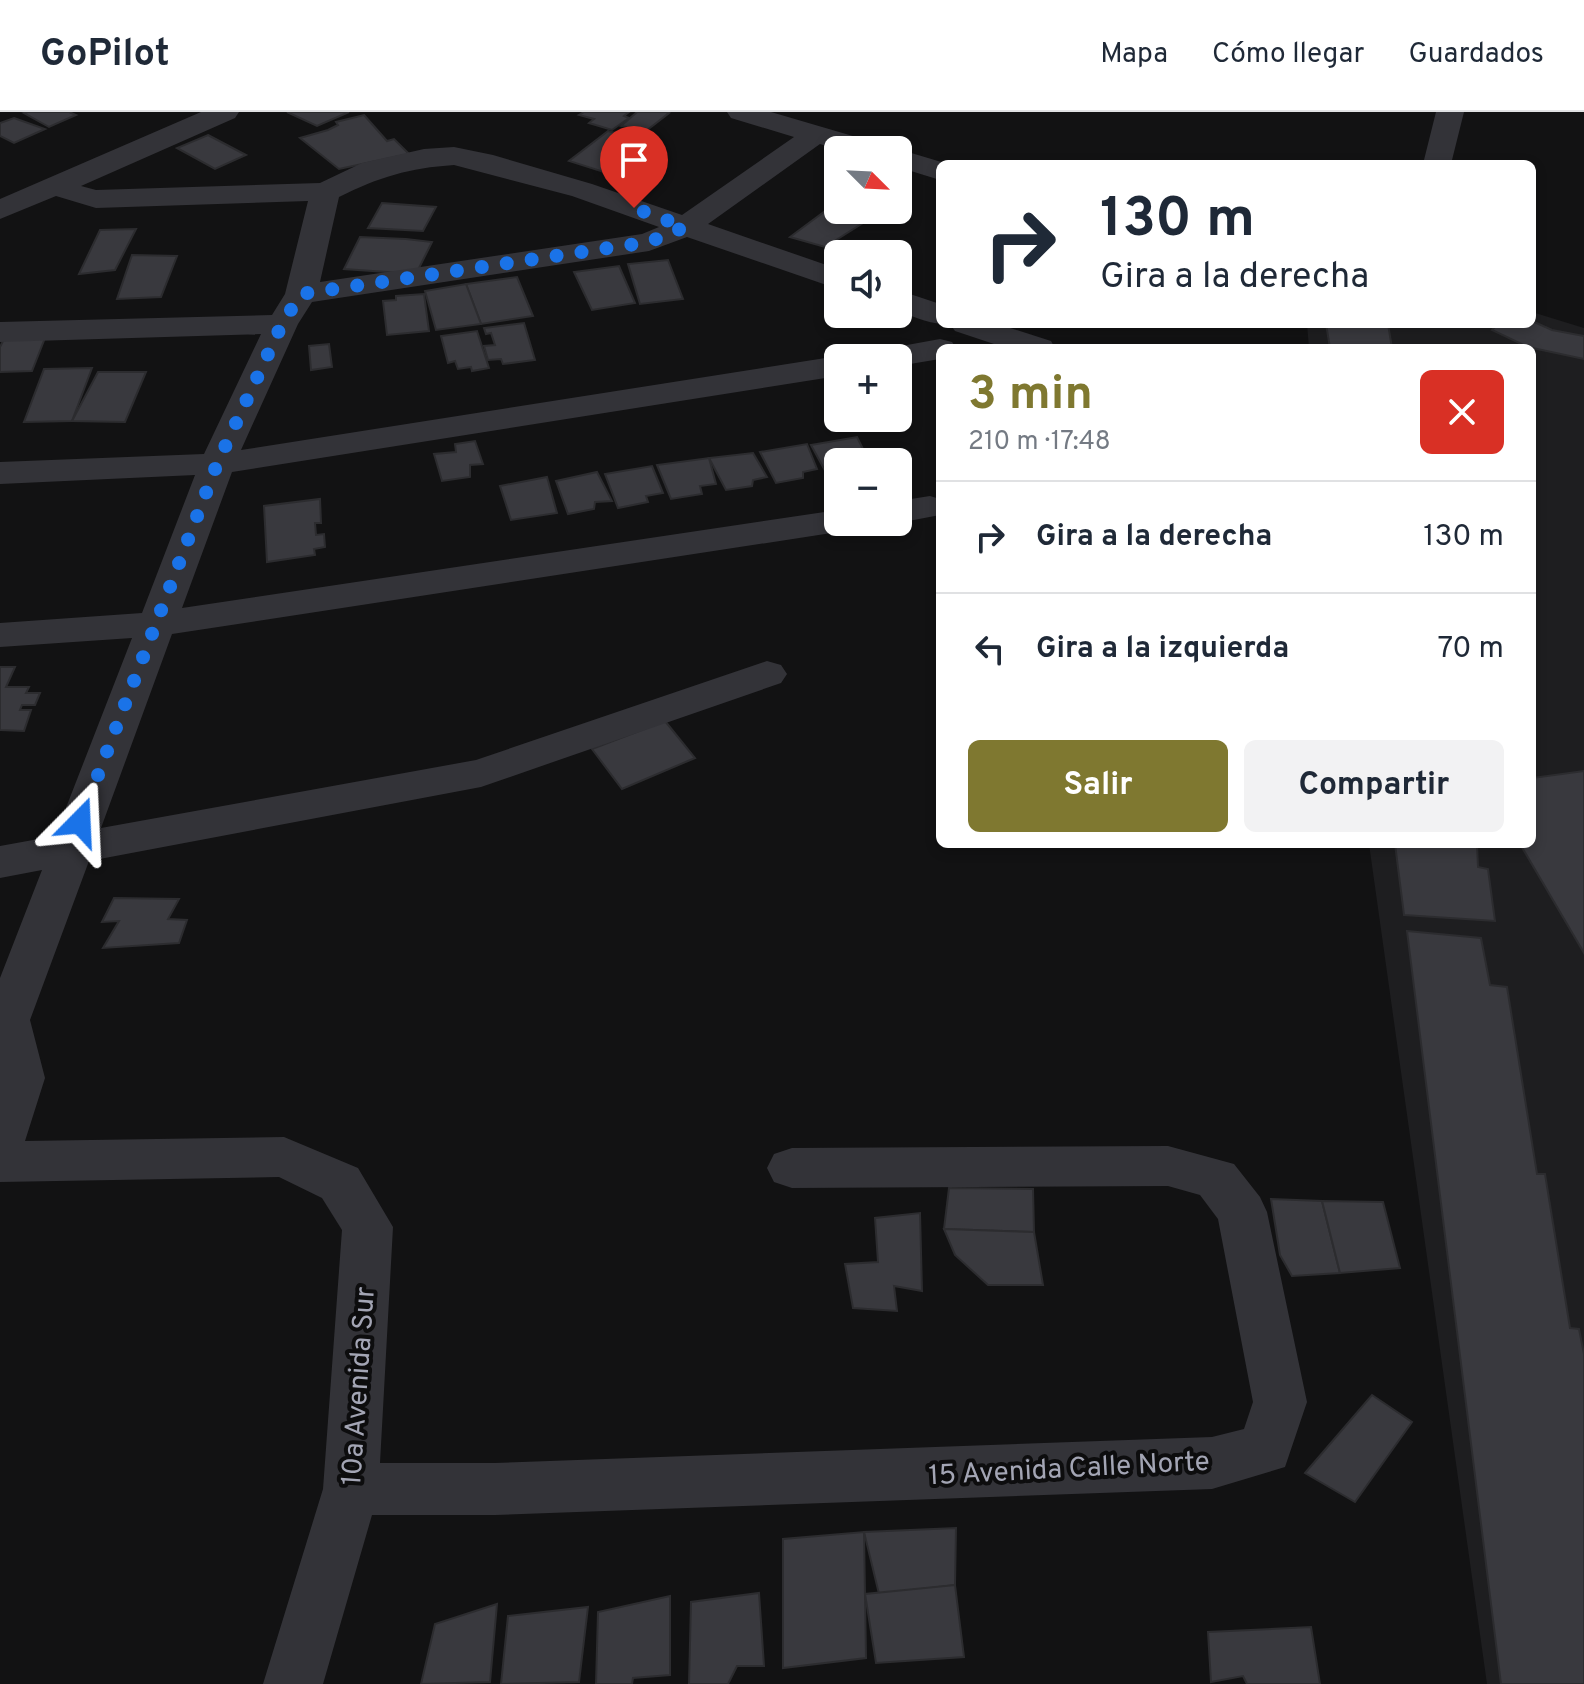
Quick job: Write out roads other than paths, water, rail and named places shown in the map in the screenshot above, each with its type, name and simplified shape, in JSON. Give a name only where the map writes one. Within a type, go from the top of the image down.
[{"type":"street","points":[[0,210],[225,112]]},
{"type":"street","points":[[741,112],[824,136]]},
{"type":"street","points":[[1438,160],[1450,112]]},
{"type":"street","points":[[0,332],[292,309],[649,242],[685,227],[816,134]]},
{"type":"street","points":[[58,185],[72,193],[96,199],[325,192],[372,169],[424,158],[454,156],[483,161],[582,190],[824,275]]},
{"type":"street","points":[[912,162],[936,170]]},
{"type":"street","points":[[0,1143],[21,1078],[3,1024],[217,464],[292,309],[325,192]]},
{"type":"street","points":[[912,305],[936,314]]},
{"type":"street","points":[[978,328],[1024,343]]},
{"type":"street","points":[[912,354],[936,350]]},
{"type":"street","points":[[0,473],[217,464],[824,368]]},
{"type":"street","points":[[0,635],[157,624],[824,523]]},
{"type":"street","points":[[0,862],[481,773],[767,674]]},
{"type":"street","name":"10a Avenida Sur","points":[[0,1162],[284,1157],[340,1183],[368,1227],[351,1489],[293,1684]]},
{"type":"street","name":"15 Avenida Calle Norte","points":[[351,1489],[495,1489],[1212,1463],[1265,1449],[1280,1402],[1242,1212],[1216,1179],[1168,1166],[792,1168]]}]
